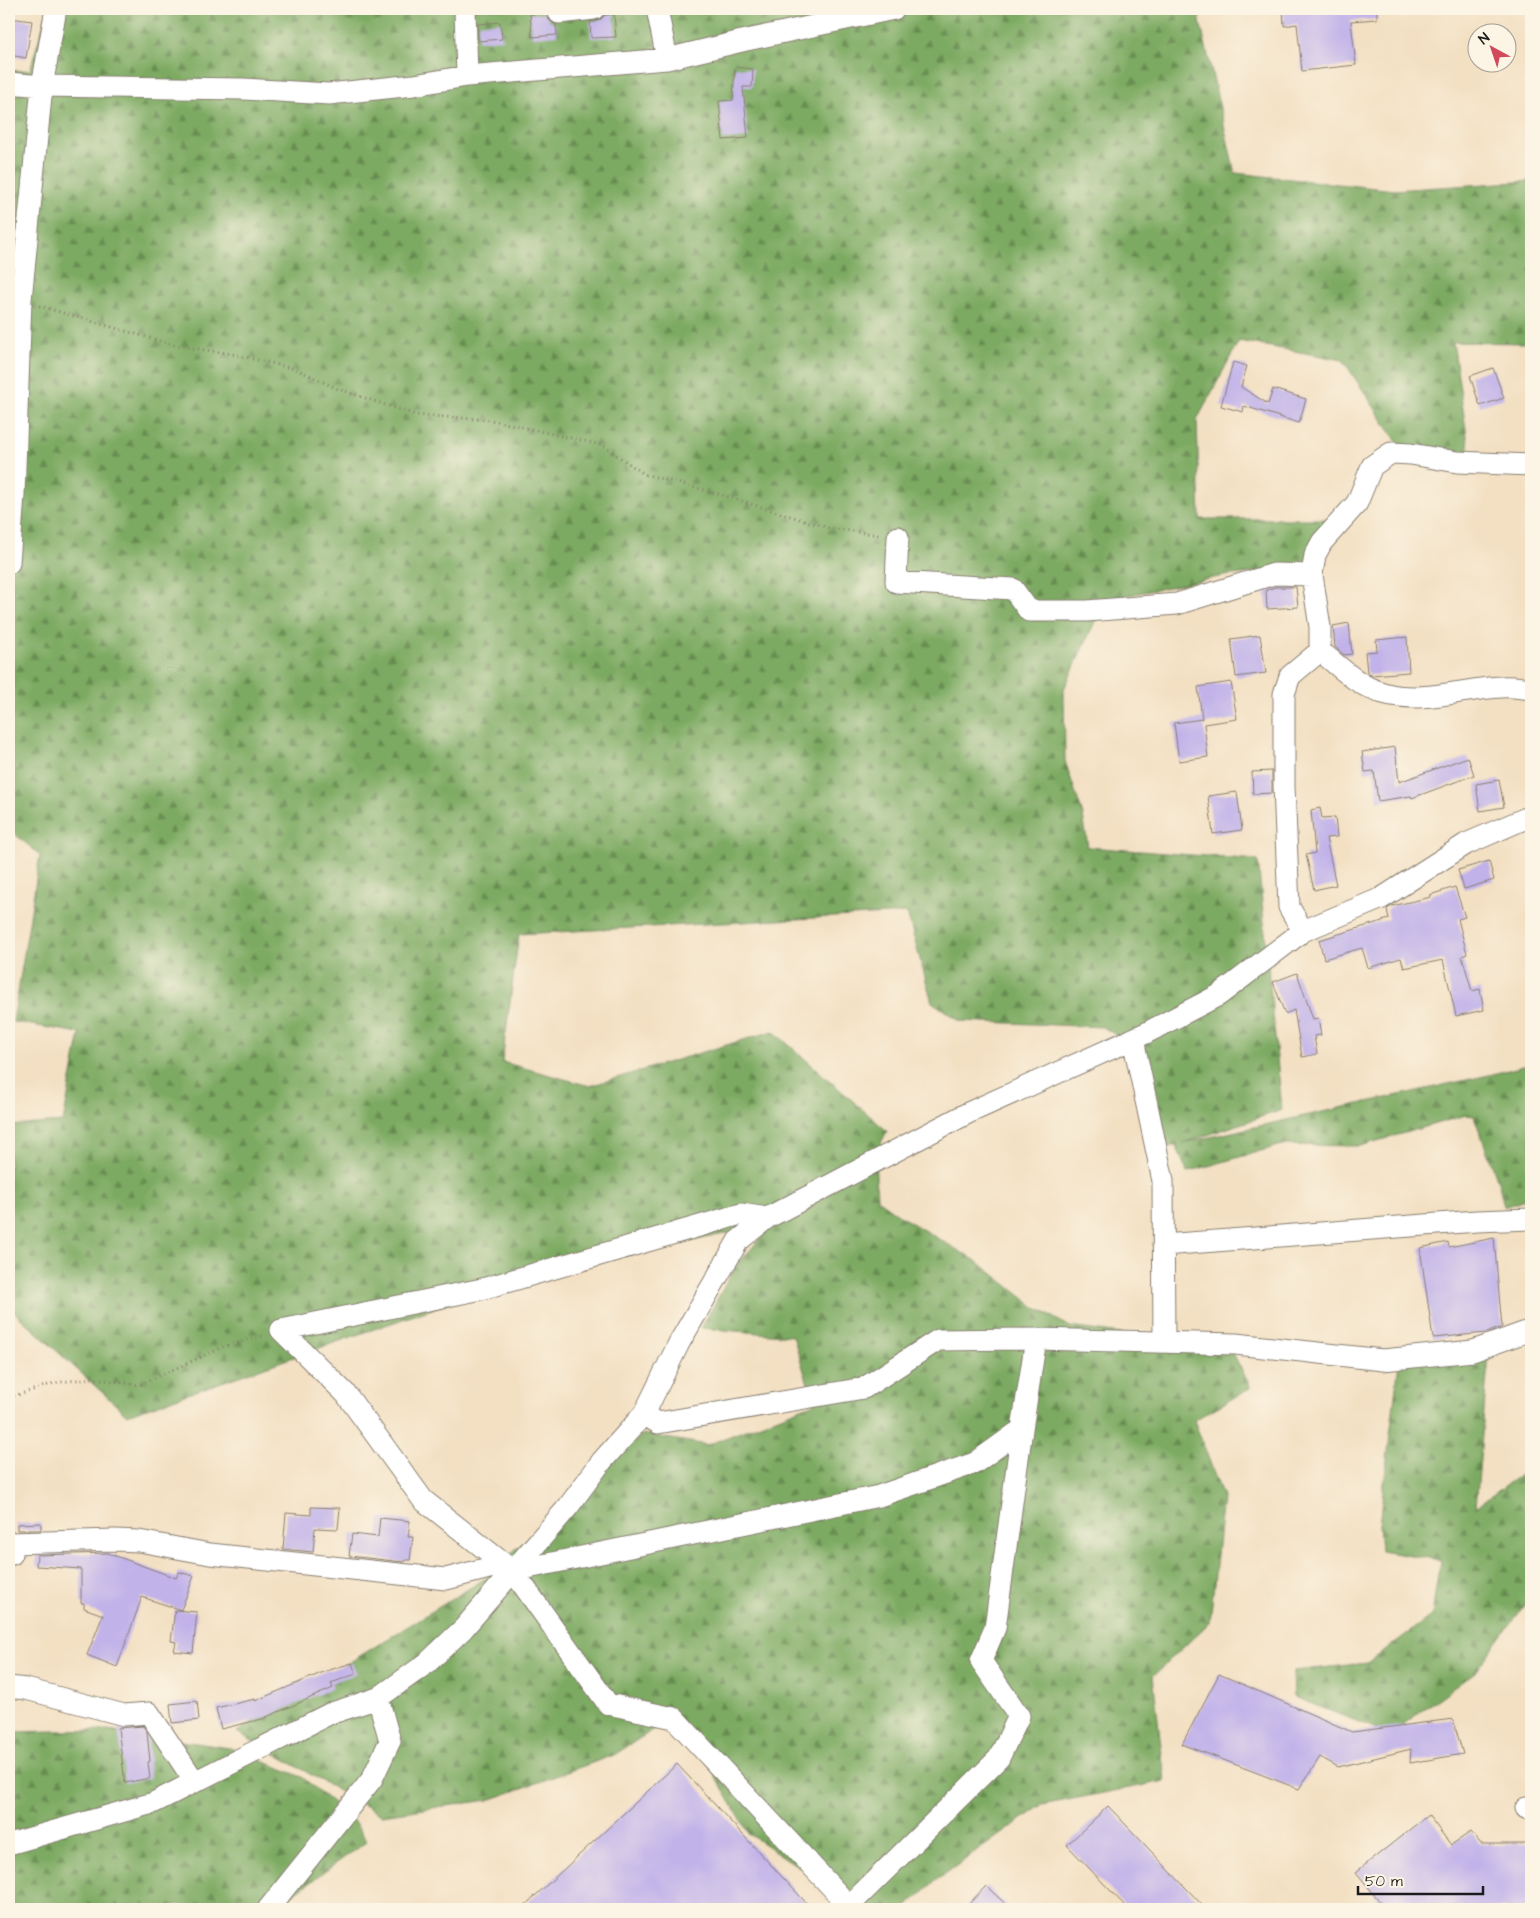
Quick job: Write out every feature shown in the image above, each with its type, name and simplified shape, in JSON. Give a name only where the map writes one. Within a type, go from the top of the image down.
[{"type":"street","points":[[9,563],[14,495],[22,300],[42,86],[56,9]]},
{"type":"street","points":[[465,9],[467,76]]},
{"type":"street","points":[[559,9],[559,13],[594,9]]},
{"type":"street","points":[[657,9],[667,60]]},
{"type":"street","points":[[9,83],[42,86],[243,89],[329,94],[414,85],[467,76],[667,60],[742,41],[894,9]]},
{"type":"street","points":[[1320,651],[1320,627],[1312,575],[1315,556],[1322,542],[1357,503],[1372,466],[1391,453],[1411,454],[1457,462],[1531,465]]},
{"type":"street","points":[[898,537],[896,582],[1013,589],[1028,611],[1087,610],[1177,604],[1274,574],[1312,575]]},
{"type":"street","points":[[1320,651],[1355,680],[1382,693],[1408,697],[1503,687],[1531,689]]},
{"type":"street","points":[[1303,931],[1289,907],[1284,786],[1284,694],[1290,676],[1320,651]]},
{"type":"street","points":[[9,1844],[153,1803],[330,1714],[378,1698],[427,1663],[463,1629],[568,1507],[602,1461],[644,1414],[679,1343],[738,1241],[768,1218],[968,1113],[1133,1038],[1218,996],[1303,931],[1382,898],[1466,844],[1531,816]]},
{"type":"street","points":[[1133,1038],[1162,1181],[1164,1342]]},
{"type":"street","points":[[281,1330],[482,1289],[741,1214],[768,1218]]},
{"type":"street","points":[[1163,1245],[1477,1220],[1531,1219]]},
{"type":"street","points":[[281,1330],[346,1394],[422,1500],[512,1571],[608,1704],[674,1718],[850,1907],[1000,1758],[1019,1716],[981,1661],[995,1628],[1036,1339]]},
{"type":"street","points":[[644,1414],[658,1423],[864,1388],[938,1340],[1036,1339],[1236,1344],[1383,1360],[1473,1351],[1531,1330]]},
{"type":"street","points":[[9,1554],[12,1554],[11,1543],[115,1540],[139,1541],[210,1554],[446,1579],[497,1566],[512,1571],[878,1496],[975,1463],[1022,1428]]},
{"type":"street","points":[[9,1687],[26,1689],[124,1715],[149,1713],[195,1782]]},
{"type":"street","points":[[268,1909],[372,1779],[390,1741],[378,1698]]},
{"type":"path","points":[[22,300],[174,346],[232,354],[296,369],[338,389],[416,415],[491,420],[528,427],[602,446],[644,474],[719,494],[829,528],[898,537]]},
{"type":"path","points":[[9,1398],[54,1383],[92,1378],[139,1385],[223,1347],[281,1330]]},
{"type":"green space","points":[[48,9],[1199,9],[1200,21],[1235,173],[1394,190],[1531,181],[1531,343],[1453,342],[1470,456],[1399,445],[1343,360],[1239,341],[1197,420],[1200,519],[1327,519],[1302,568],[1223,576],[1105,600],[1064,689],[1065,761],[1083,815],[1088,847],[1258,860],[1282,1110],[1183,1143],[1531,1064],[1531,1198],[1504,1207],[1499,1184],[1474,1116],[1466,1115],[1360,1146],[1282,1145],[1187,1172],[1176,1145],[1166,1148],[1150,1056],[1103,1027],[960,1021],[932,1002],[907,913],[519,934],[502,1062],[590,1086],[773,1031],[887,1131],[875,1155],[877,1199],[905,1219],[978,1262],[1035,1307],[1070,1327],[1231,1349],[1251,1388],[1194,1420],[1223,1497],[1210,1622],[1153,1676],[1165,1781],[1042,1805],[935,1881],[904,1909],[863,1909],[749,1834],[694,1739],[665,1722],[614,1755],[489,1800],[381,1815],[237,1732],[486,1578],[643,1434],[707,1445],[814,1403],[793,1336],[701,1328],[735,1267],[774,1223],[515,1280],[127,1415],[12,1310],[9,1310],[9,1126],[63,1122],[80,1033],[13,1022],[40,855],[9,829],[9,71],[30,70]]},
{"type":"green space","points":[[1489,1351],[1476,1507],[1531,1467],[1531,1596],[1475,1672],[1390,1734],[1294,1697],[1293,1671],[1368,1663],[1432,1615],[1440,1560],[1381,1550],[1379,1525],[1399,1362]]},
{"type":"green space","points":[[108,1730],[230,1748],[302,1777],[351,1818],[367,1841],[280,1904],[285,1909],[184,1909],[180,1904],[165,1909],[9,1909],[9,1732]]},
{"type":"building","points":[[1283,9],[1377,9],[1377,19],[1351,21],[1356,65],[1302,71],[1297,24],[1284,26]]},
{"type":"building","points":[[547,13],[549,20],[556,25],[557,35],[532,37],[530,14]]},
{"type":"building","points":[[614,14],[616,37],[591,38],[590,22],[601,19],[605,15]]},
{"type":"building","points":[[10,18],[32,21],[26,58],[9,55]]},
{"type":"building","points":[[500,22],[502,39],[478,41],[478,24]]},
{"type":"building","points":[[735,67],[753,69],[752,87],[743,87],[748,138],[723,140],[719,101],[733,100]]},
{"type":"building","points":[[1233,362],[1247,366],[1241,387],[1268,404],[1273,389],[1306,399],[1299,423],[1244,406],[1243,412],[1221,406]]},
{"type":"building","points":[[1493,368],[1504,398],[1480,406],[1470,376]]},
{"type":"building","points":[[1276,587],[1296,587],[1298,607],[1267,609],[1266,590]]},
{"type":"building","points":[[1349,623],[1352,654],[1344,655],[1335,647],[1333,626]]},
{"type":"building","points":[[1260,635],[1266,673],[1236,677],[1231,639]]},
{"type":"building","points":[[1407,637],[1409,672],[1371,675],[1367,672],[1365,652],[1377,651],[1376,640]]},
{"type":"building","points":[[1231,682],[1237,719],[1204,724],[1208,757],[1179,761],[1174,723],[1202,719],[1198,687]]},
{"type":"building","points":[[1395,747],[1399,782],[1468,757],[1474,775],[1412,798],[1411,796],[1378,801],[1374,771],[1365,772],[1362,752]]},
{"type":"building","points":[[1272,771],[1272,793],[1253,794],[1252,772]]},
{"type":"building","points":[[1499,780],[1504,807],[1480,811],[1476,784]]},
{"type":"building","points":[[1237,792],[1242,830],[1213,834],[1208,796]]},
{"type":"building","points":[[1320,808],[1322,818],[1335,817],[1337,837],[1326,838],[1336,885],[1314,890],[1306,855],[1315,853],[1311,810]]},
{"type":"building","points":[[1489,861],[1494,880],[1464,889],[1458,870]]},
{"type":"building","points":[[1455,887],[1465,917],[1458,919],[1467,954],[1462,956],[1472,991],[1480,989],[1484,1010],[1456,1016],[1443,960],[1404,968],[1401,958],[1368,968],[1362,948],[1324,959],[1319,940],[1389,919],[1387,909],[1392,906],[1431,897],[1430,895]]},
{"type":"building","points":[[1297,973],[1313,1019],[1318,1018],[1321,1035],[1314,1036],[1317,1054],[1302,1057],[1294,1010],[1285,1014],[1273,982]]},
{"type":"building","points":[[1494,1238],[1502,1327],[1486,1333],[1433,1338],[1420,1248],[1448,1242],[1449,1247]]},
{"type":"building","points":[[311,1507],[340,1508],[338,1529],[315,1528],[313,1552],[283,1549],[286,1513],[311,1515]]},
{"type":"building","points":[[380,1518],[410,1521],[408,1537],[413,1537],[410,1560],[405,1560],[404,1562],[349,1556],[352,1534],[378,1537]]},
{"type":"building","points":[[41,1523],[41,1530],[17,1530],[17,1524]]},
{"type":"building","points":[[108,1553],[176,1578],[179,1572],[194,1576],[181,1610],[142,1597],[117,1667],[87,1655],[103,1615],[84,1608],[84,1603],[81,1603],[81,1569],[36,1566],[37,1555]]},
{"type":"building","points":[[175,1610],[197,1612],[193,1653],[174,1651],[176,1642],[171,1641]]},
{"type":"building","points":[[352,1663],[356,1674],[331,1683],[333,1688],[262,1719],[221,1729],[216,1708],[255,1699],[255,1701],[326,1671]]},
{"type":"building","points":[[1219,1674],[1352,1732],[1453,1719],[1463,1754],[1410,1763],[1411,1749],[1338,1767],[1320,1757],[1299,1789],[1182,1744]]},
{"type":"building","points":[[197,1701],[199,1720],[172,1723],[170,1704]]},
{"type":"building","points":[[143,1726],[147,1732],[150,1778],[125,1783],[118,1728]]},
{"type":"building","points":[[677,1764],[812,1909],[521,1909]]},
{"type":"building","points":[[1108,1806],[1206,1909],[1128,1909],[1067,1845]]},
{"type":"building","points":[[1428,1815],[1451,1845],[1471,1832],[1481,1844],[1531,1844],[1531,1909],[1386,1909],[1356,1872]]},
{"type":"building","points":[[986,1886],[1011,1909],[964,1909]]}]
